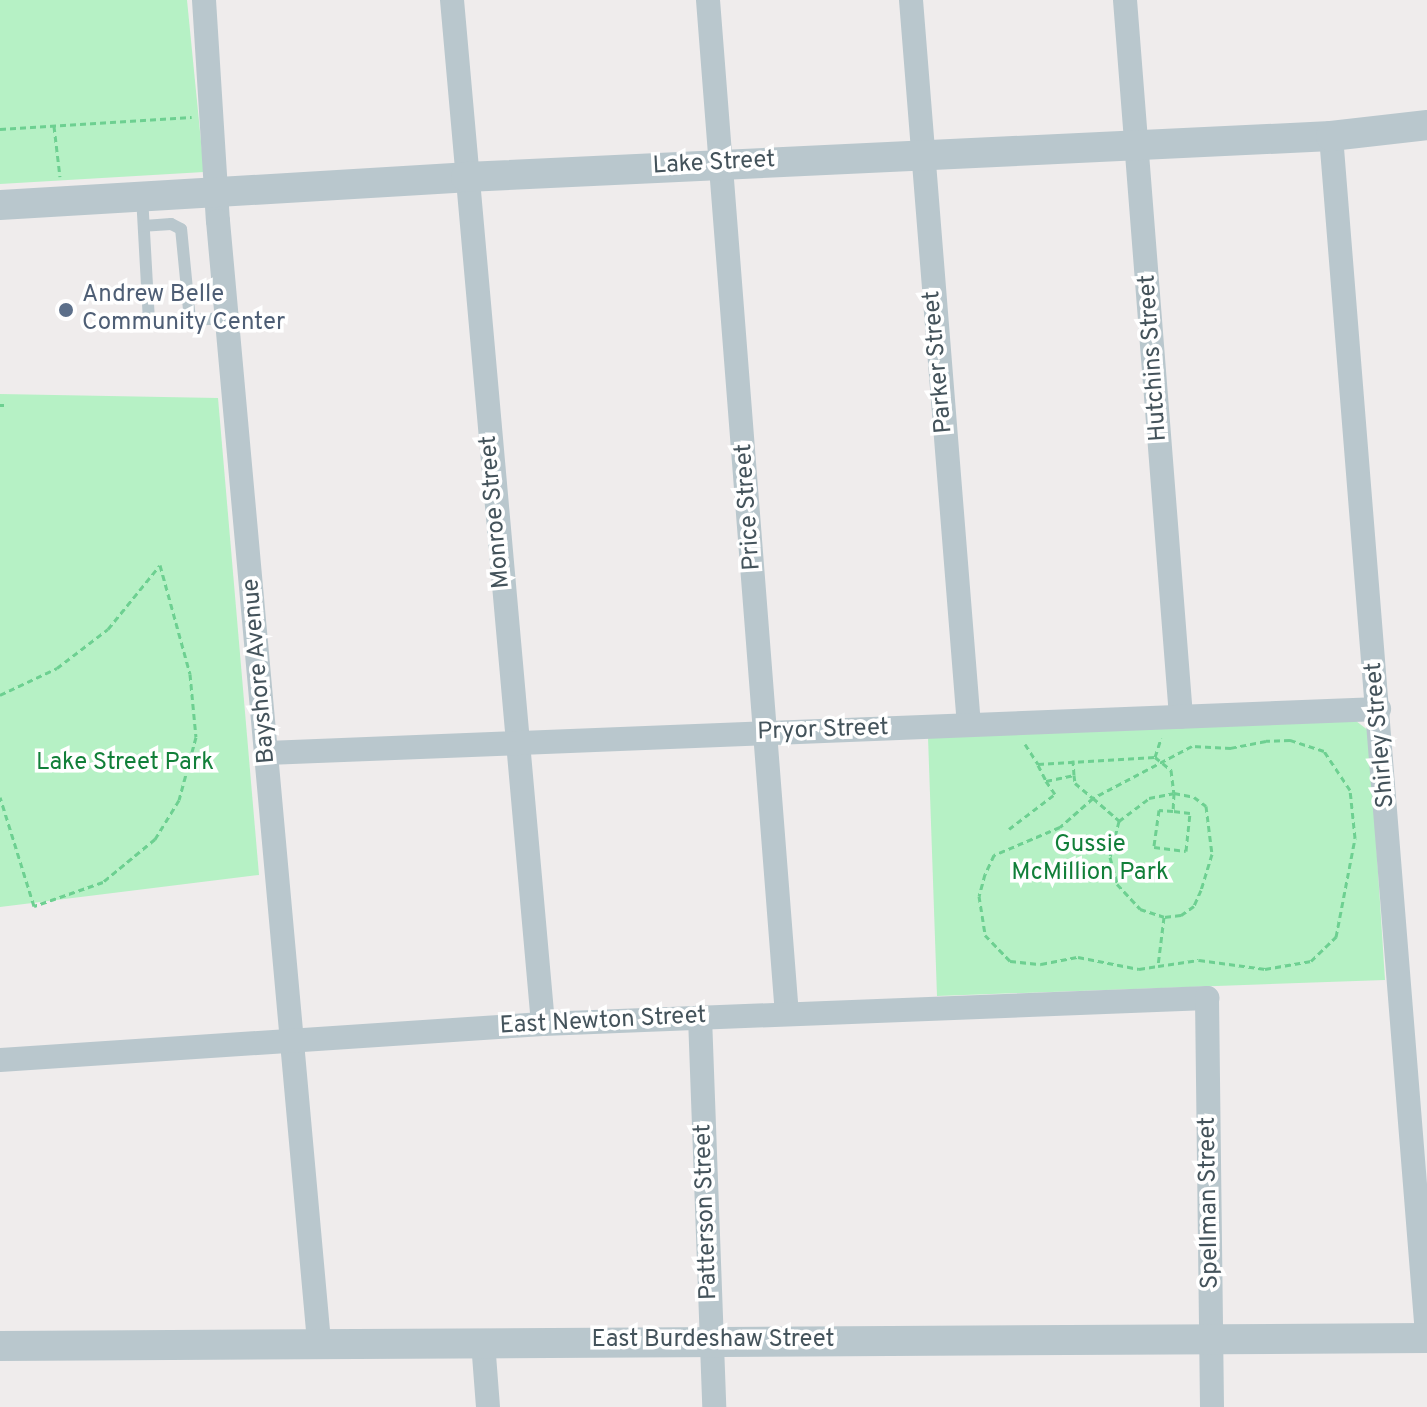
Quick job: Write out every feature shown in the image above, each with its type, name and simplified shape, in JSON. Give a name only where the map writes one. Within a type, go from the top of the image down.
[{"type":"street","name":"Bayshore Avenue","points":[[204,0],[227,318],[295,1038],[319,1342]]},
{"type":"street","name":"Monroe Street","points":[[452,0],[543,1024]]},
{"type":"street","name":"Price Street","points":[[708,0],[787,1014]]},
{"type":"street","name":"Parker Street","points":[[911,0],[969,725]]},
{"type":"street","name":"Hutchins Street","points":[[1125,0],[1137,146],[1172,724]]},
{"type":"street","name":"Lake Street","points":[[0,205],[466,177],[1331,136],[1427,125]]},
{"type":"street","name":"Shirley Street","points":[[1331,136],[1427,1336]]},
{"type":"street","name":"Pryor Street","points":[[267,753],[969,725],[1172,724],[1379,709]]},
{"type":"street","name":"East Newton Street","points":[[0,1060],[295,1038],[543,1024],[1207,998]]},
{"type":"street","name":"Spellman Street","points":[[1207,998],[1212,1407]]},
{"type":"street","name":"Patterson Street","points":[[700,1017],[714,1407]]},
{"type":"street","name":"East Burdeshaw Street","points":[[0,1346],[319,1342],[1212,1340],[1427,1336]]},
{"type":"street","points":[[483,1342],[488,1407]]},
{"type":"lane","points":[[142,196],[149,321],[227,318]]},
{"type":"lane","points":[[144,226],[171,224],[181,229],[190,320]]},
{"type":"path","points":[[0,129],[197,117]]},
{"type":"path","points":[[54,126],[60,180]]},
{"type":"path","points":[[0,695],[57,668],[108,629],[160,565],[190,674],[196,737],[179,800],[155,839],[103,882],[34,906],[0,797]]},
{"type":"path","points":[[1155,757],[1172,724]]},
{"type":"path","points":[[1009,829],[1055,794],[1037,770],[1038,764],[1022,737]]},
{"type":"path","points":[[1266,741],[1309,745],[1336,764],[1350,790],[1355,838],[1336,937],[1323,954],[1294,966],[1265,969],[1199,960],[1139,969],[1078,957],[1025,965],[994,950],[985,935],[979,896],[994,855],[1060,827],[1093,798],[1161,760],[1211,743],[1231,748],[1266,741]]},
{"type":"path","points":[[1038,764],[1155,757],[1171,770],[1173,811]]},
{"type":"path","points":[[1073,760],[1075,783],[1119,821]]},
{"type":"path","points":[[1046,781],[1074,775]]},
{"type":"path","points":[[1174,793],[1194,797],[1206,806],[1212,854],[1194,906],[1181,915],[1164,917],[1126,898],[1111,873],[1111,842],[1119,821],[1149,798],[1174,793]]},
{"type":"path","points":[[1159,810],[1173,811],[1190,813],[1186,851],[1154,847],[1159,810]]},
{"type":"path","points":[[1158,966],[1164,917]]},
{"type":"green space","points":[[0,0],[187,0],[204,172],[0,184]]},
{"type":"green space","name":"Lake Street Park","points":[[0,394],[218,398],[259,875],[0,907]]},
{"type":"green space","name":"Gussie McMillion Park","points":[[1356,721],[1369,731],[1385,980],[937,996],[928,737]]},
{"type":"place","name":"Andrew Belle Community Center","points":[[66,310]]}]
